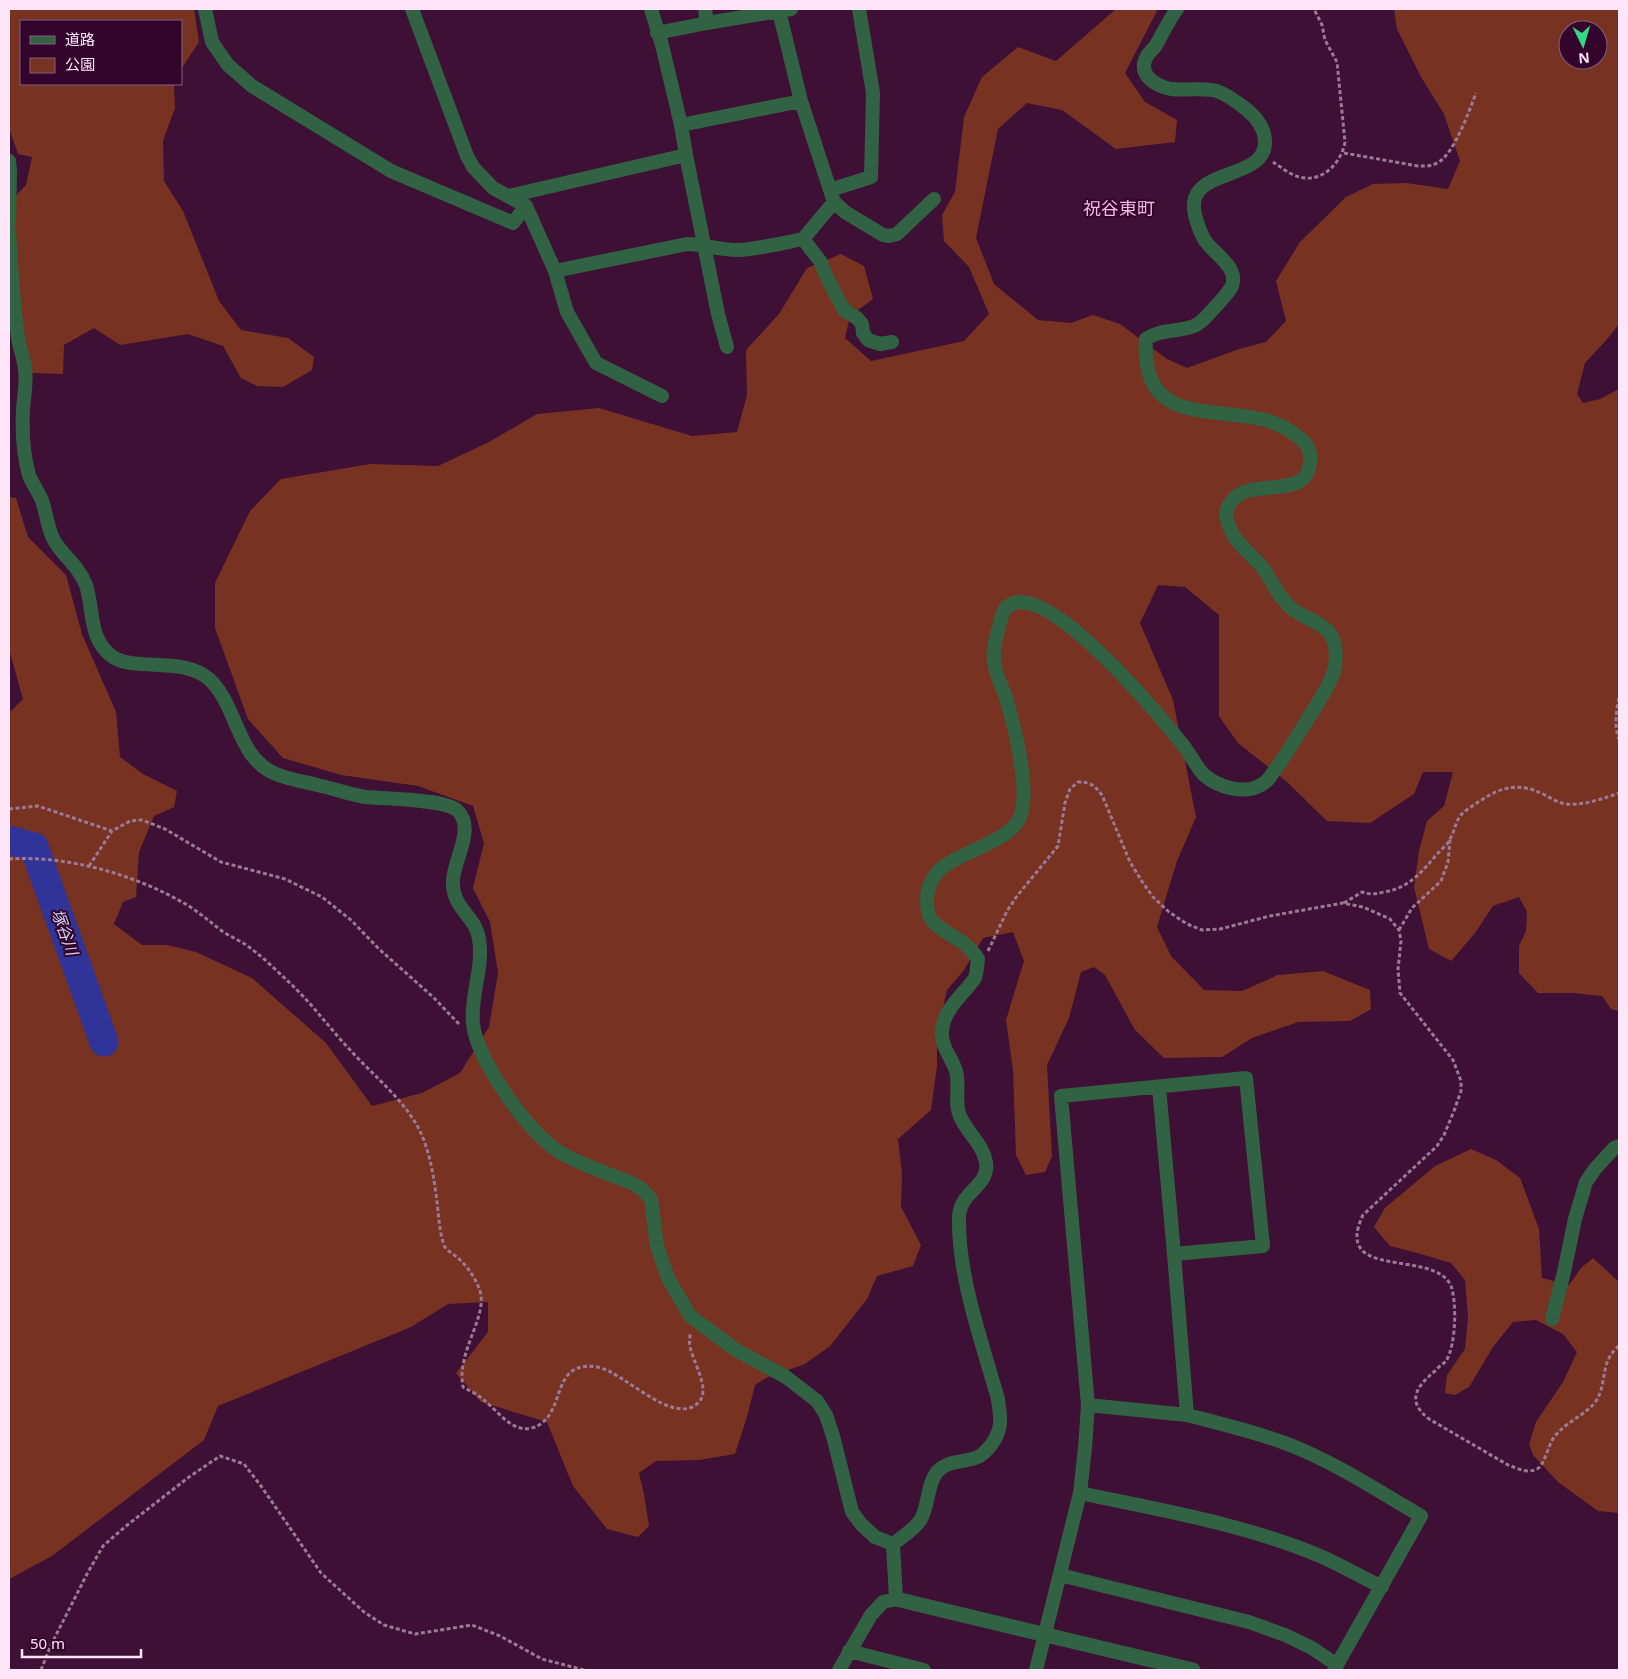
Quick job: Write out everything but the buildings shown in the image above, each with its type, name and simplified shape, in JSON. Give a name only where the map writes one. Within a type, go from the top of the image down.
[{"type":"street","points":[[205,9],[212,42],[228,65],[252,86],[374,161],[391,171],[513,223],[526,206]]},
{"type":"street","points":[[412,9],[467,156],[473,167],[493,188],[526,206],[555,271],[566,312],[596,362],[662,396]]},
{"type":"street","points":[[651,9],[662,45],[681,125],[718,314],[727,347]]},
{"type":"street","points":[[555,271],[687,244],[705,244],[722,249],[741,250],[803,239],[832,196],[871,177],[873,93],[859,9]]},
{"type":"street","points":[[893,1544],[920,1520],[936,1473],[944,1466],[975,1459],[985,1452],[999,1429],[998,1399],[964,1277],[960,1242],[959,1216],[962,1203],[968,1194],[981,1183],[986,1170],[986,1163],[982,1152],[959,1116],[958,1084],[955,1070],[943,1042],[942,1033],[944,1020],[950,1009],[975,978],[978,959],[970,948],[932,922],[927,909],[927,895],[935,874],[945,864],[999,838],[1013,828],[1020,817],[1024,790],[1017,736],[994,663],[993,646],[1003,610],[1010,604],[1021,602],[1035,604],[1050,612],[1083,638],[1120,672],[1156,712],[1204,774],[1221,785],[1235,789],[1248,789],[1261,785],[1270,777],[1327,689],[1334,671],[1336,655],[1334,643],[1329,632],[1291,608],[1282,599],[1263,568],[1232,534],[1227,519],[1226,508],[1242,492],[1285,486],[1298,482],[1308,473],[1311,459],[1307,446],[1283,426],[1267,420],[1190,410],[1171,402],[1156,389],[1146,362],[1146,339],[1153,334],[1196,325],[1204,319],[1232,287],[1233,278],[1230,268],[1205,239],[1197,220],[1194,202],[1200,189],[1211,182],[1247,168],[1262,155],[1266,141],[1262,126],[1254,116],[1233,99],[1215,91],[1172,89],[1158,85],[1147,78],[1144,67],[1147,57],[1155,48],[1177,9]]},
{"type":"street","points":[[657,33],[706,16],[785,10],[801,102],[832,196],[845,212],[883,235],[889,236],[897,234],[934,199]]},
{"type":"street","points":[[681,125],[801,102]]},
{"type":"street","points":[[509,196],[686,155]]},
{"type":"street","points":[[9,161],[9,222]]},
{"type":"street","points":[[9,231],[12,289],[18,342],[25,369],[24,438],[29,476],[42,500],[54,541],[78,568],[86,587],[93,628],[101,646],[114,657],[128,662],[172,665],[192,670],[208,678],[221,694],[243,741],[255,760],[268,771],[285,778],[364,797],[441,803],[457,810],[462,820],[465,834],[452,884],[456,900],[474,925],[479,937],[479,960],[472,1012],[473,1028],[475,1038],[503,1091],[544,1142],[562,1154],[634,1184],[652,1199],[657,1246],[662,1262],[668,1278],[690,1316],[736,1350],[786,1377],[816,1401],[826,1415],[833,1436],[852,1512],[874,1537],[893,1544]]},
{"type":"street","points":[[803,239],[820,261],[844,310],[857,318],[862,324],[863,333],[868,340],[880,344],[892,342]]},
{"type":"street","points":[[1036,1670],[1080,1493],[1088,1405],[1061,1096],[1246,1078],[1263,1246],[1174,1254]]},
{"type":"street","points":[[1159,1086],[1187,1415]]},
{"type":"street","points":[[1552,1320],[1575,1219],[1586,1182],[1614,1148],[1619,1146]]},
{"type":"street","points":[[1060,1575],[1249,1622],[1285,1635],[1312,1648],[1336,1667],[1421,1516],[1359,1479],[1298,1449],[1236,1427],[1187,1415],[1088,1405]]},
{"type":"street","points":[[1080,1493],[1268,1537],[1321,1556],[1382,1587]]},
{"type":"street","points":[[893,1544],[896,1599]]},
{"type":"street","points":[[839,1670],[871,1615],[883,1602],[896,1599],[1193,1670]]},
{"type":"street","points":[[849,1652],[924,1670]]},
{"type":"path","points":[[1262,155],[1292,174],[1305,178],[1317,176],[1329,170],[1343,153],[1346,142],[1337,62],[1314,9]]},
{"type":"path","points":[[1343,153],[1418,166],[1429,166],[1438,163],[1444,158],[1459,135],[1476,93]]},
{"type":"path","points":[[1619,698],[1616,709],[1616,725],[1619,739]]},
{"type":"path","points":[[978,959],[990,948],[1007,912],[1017,896],[1058,846],[1065,803],[1070,789],[1078,782],[1088,782],[1096,786],[1130,862],[1142,883],[1159,902],[1187,924],[1202,930],[1220,929],[1270,916],[1343,903],[1362,892],[1370,895],[1393,891],[1407,885],[1426,869],[1450,839]]},
{"type":"path","points":[[1399,930],[1412,908],[1441,881],[1448,862],[1450,839],[1454,827],[1460,816],[1469,808],[1501,788],[1514,786],[1526,787],[1559,803],[1570,805],[1595,800],[1619,792]]},
{"type":"path","points":[[9,808],[38,806],[112,831]]},
{"type":"path","points":[[89,866],[112,831],[130,821],[142,820],[165,829],[221,862],[285,879],[322,897],[351,920],[463,1028],[473,1028]]},
{"type":"path","points":[[9,859],[26,858],[89,866],[151,888],[187,905],[250,948],[292,986],[352,1053],[403,1105],[426,1144],[445,1248],[459,1259],[473,1276],[480,1292],[482,1306],[463,1360],[461,1376],[463,1387],[483,1399],[514,1426],[525,1429],[539,1424],[551,1412],[560,1386],[573,1370],[586,1365],[606,1368],[654,1400],[681,1409],[693,1408],[701,1401],[704,1390],[690,1346],[690,1316]]},
{"type":"path","points":[[1343,903],[1376,912],[1390,919],[1399,930],[1401,941],[1398,969],[1400,994],[1453,1060],[1461,1080],[1461,1091],[1454,1112],[1437,1146],[1363,1215],[1358,1226],[1358,1240],[1361,1250],[1368,1256],[1383,1261],[1425,1267],[1443,1275],[1451,1286],[1453,1299],[1452,1344],[1446,1361],[1420,1386],[1415,1395],[1415,1404],[1420,1412],[1429,1419],[1508,1465],[1521,1470],[1540,1468],[1549,1444],[1564,1425],[1589,1409],[1596,1401],[1606,1363],[1612,1352],[1619,1346]]},
{"type":"path","points":[[41,1670],[51,1645],[87,1574],[104,1546],[126,1526],[189,1477],[220,1456],[244,1464],[321,1573],[364,1612],[384,1625],[415,1634],[472,1625],[500,1636],[542,1659],[584,1670]]},
{"type":"green space","points":[[9,9],[194,9],[199,42],[182,68],[182,20],[20,20],[20,85],[174,85],[175,108],[163,141],[164,181],[183,211],[219,301],[241,330],[288,338],[314,357],[312,370],[283,387],[257,386],[241,378],[223,346],[188,334],[120,345],[94,328],[64,345],[63,374],[30,373],[18,362],[9,203],[26,185],[32,157],[18,154],[9,128]]},
{"type":"green space","points":[[1116,9],[1158,9],[1125,73],[1145,102],[1177,120],[1175,142],[1116,149],[1062,110],[1027,103],[998,129],[976,238],[994,284],[1038,320],[1071,323],[1093,315],[1120,324],[1167,359],[1187,368],[1239,349],[1266,342],[1286,321],[1276,281],[1300,242],[1346,197],[1373,184],[1407,183],[1448,189],[1460,161],[1444,114],[1421,77],[1397,29],[1394,9],[1619,9],[1619,324],[1585,363],[1577,394],[1583,403],[1600,399],[1619,389],[1619,1011],[1611,1009],[1602,996],[1573,993],[1538,993],[1519,973],[1519,946],[1526,931],[1527,912],[1519,897],[1493,906],[1475,933],[1451,961],[1429,949],[1414,887],[1419,851],[1427,821],[1444,806],[1453,772],[1423,772],[1414,794],[1370,823],[1327,821],[1286,781],[1238,743],[1219,716],[1219,615],[1185,587],[1158,585],[1140,623],[1173,700],[1196,817],[1177,861],[1157,927],[1171,956],[1204,990],[1242,991],[1278,975],[1323,971],[1370,990],[1371,1009],[1350,1021],[1298,1022],[1252,1038],[1222,1057],[1164,1058],[1135,1030],[1105,975],[1094,967],[1081,972],[1069,1018],[1047,1065],[1052,1156],[1045,1172],[1026,1175],[1016,1155],[1013,1070],[1006,1020],[1024,961],[1013,932],[983,938],[964,970],[947,990],[937,1035],[937,1066],[931,1110],[898,1139],[902,1174],[901,1207],[921,1245],[913,1266],[877,1276],[867,1299],[830,1346],[805,1364],[766,1378],[755,1385],[735,1454],[699,1460],[656,1461],[639,1473],[649,1526],[638,1537],[607,1529],[573,1486],[547,1422],[481,1402],[456,1373],[488,1332],[488,1302],[448,1304],[411,1327],[218,1406],[204,1440],[52,1556],[9,1579],[9,713],[23,699],[9,649],[9,497],[16,498],[28,537],[66,575],[82,634],[116,712],[120,757],[143,774],[177,791],[174,807],[154,816],[139,852],[136,897],[123,902],[114,924],[142,945],[167,945],[196,952],[252,978],[326,1043],[372,1106],[422,1093],[460,1073],[489,1027],[498,973],[490,922],[473,888],[484,843],[473,806],[418,786],[341,775],[283,758],[248,719],[215,628],[215,583],[250,511],[281,479],[370,464],[438,466],[489,442],[537,414],[599,408],[692,436],[737,432],[747,395],[746,350],[779,314],[807,268],[841,254],[864,266],[873,299],[850,316],[845,338],[871,361],[964,341],[989,314],[969,267],[944,241],[942,215],[955,192],[964,117],[982,77],[1018,47],[1056,61]]},
{"type":"green space","points":[[1471,1149],[1496,1160],[1520,1178],[1539,1229],[1542,1278],[1569,1285],[1581,1268],[1593,1258],[1619,1282],[1619,1513],[1598,1511],[1558,1482],[1533,1455],[1529,1444],[1536,1422],[1563,1382],[1577,1352],[1563,1334],[1536,1320],[1513,1322],[1493,1347],[1469,1387],[1455,1395],[1445,1393],[1447,1375],[1465,1349],[1468,1317],[1465,1280],[1451,1263],[1390,1246],[1374,1227],[1385,1208],[1435,1166]]},
{"type":"waterway","name":"塚谷川","points":[[9,840],[34,847],[104,1042]]},
{"type":"district","name":"祝谷東町","points":[[1119,208]]}]
